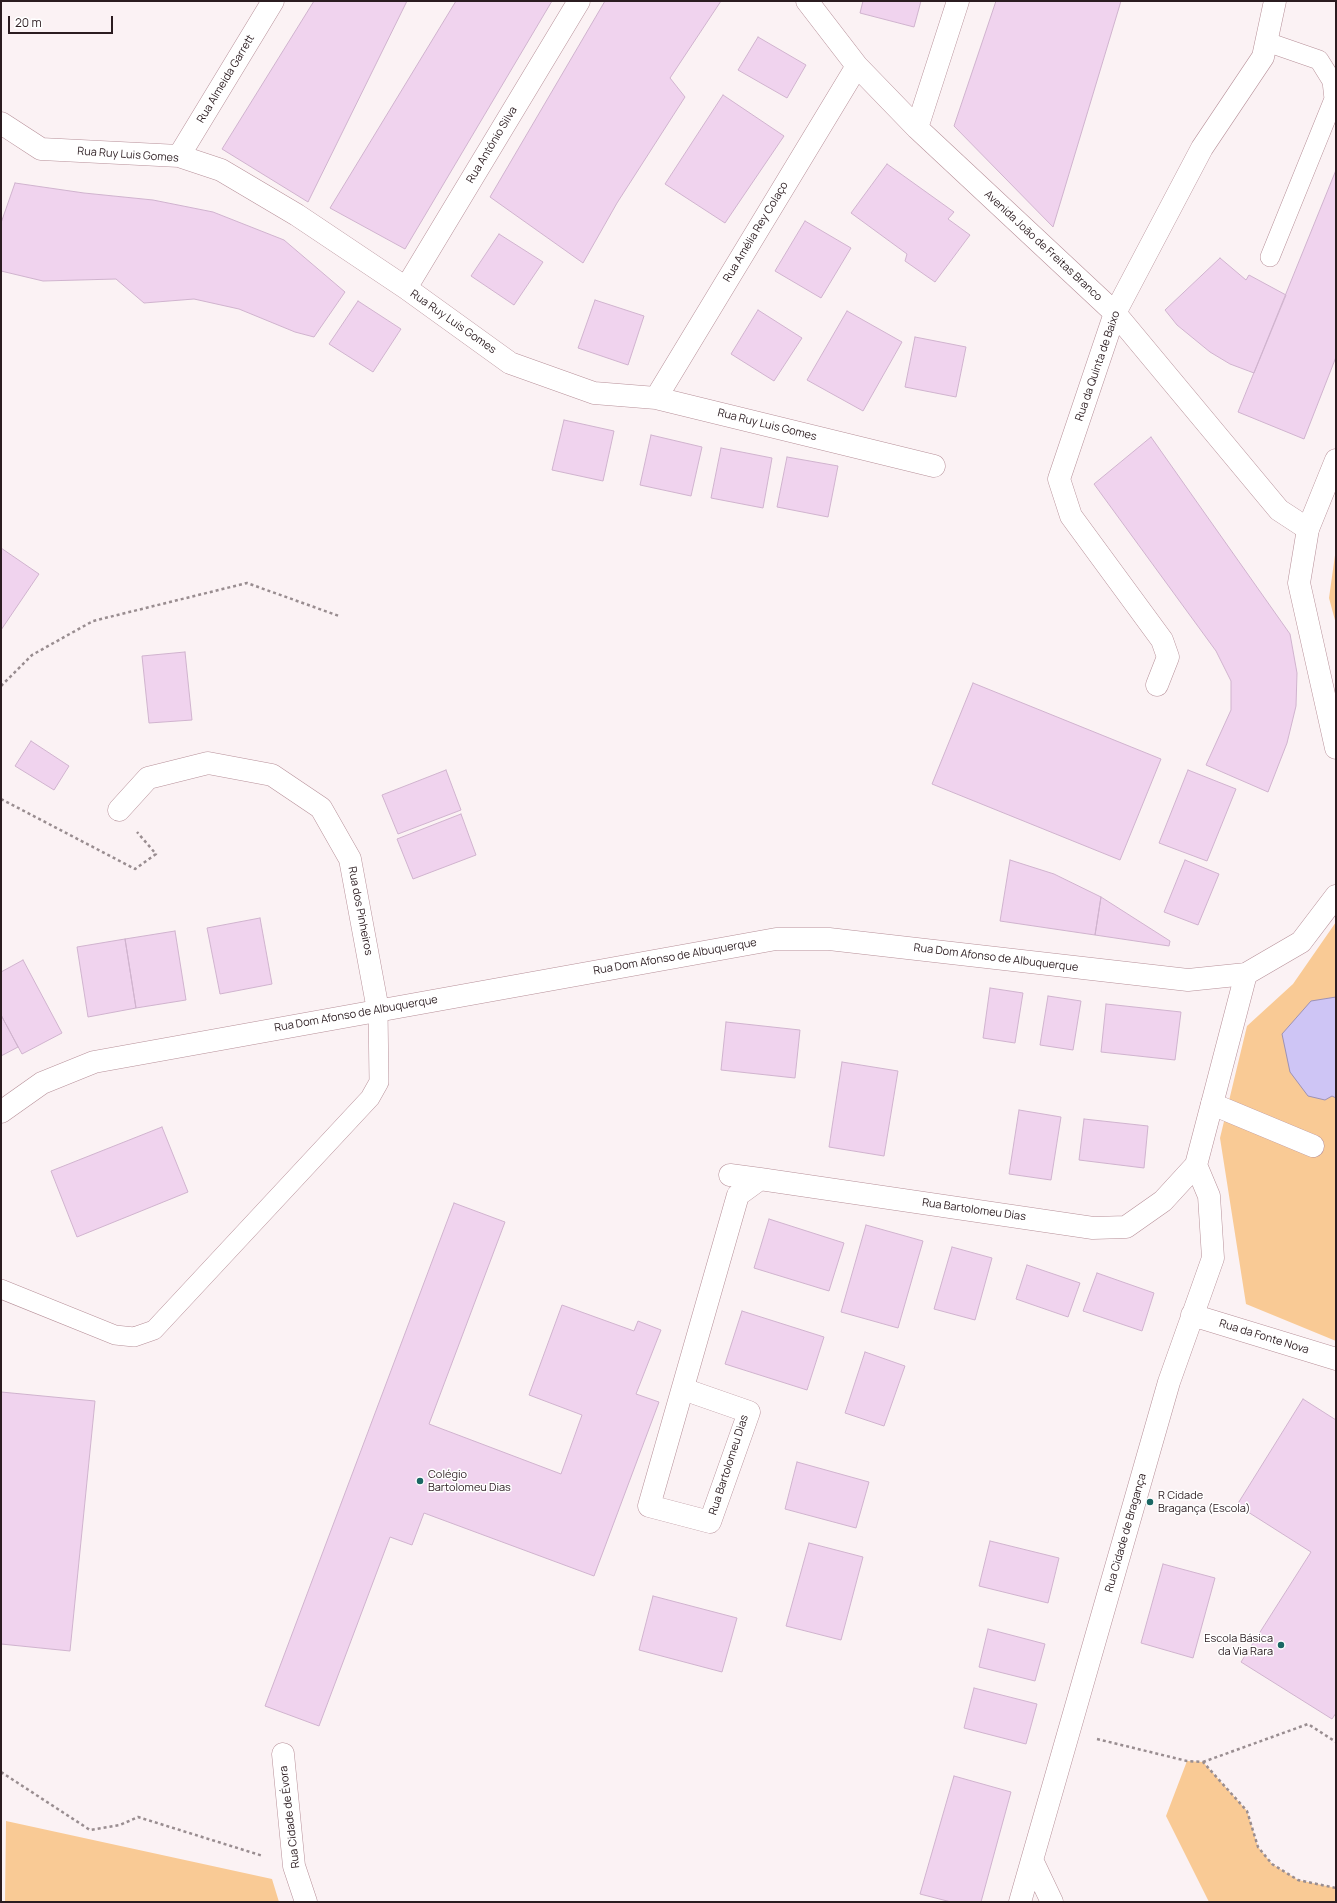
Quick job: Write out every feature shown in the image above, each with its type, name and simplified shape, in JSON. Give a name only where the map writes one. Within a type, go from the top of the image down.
[{"type":"street","name":"Rua Almeida Garrett","points":[[179,156],[273,1]]},
{"type":"street","name":"Rua António Silva","points":[[406,288],[579,1]]},
{"type":"street","name":"Avenida João de Freitas Branco","points":[[807,1],[857,66],[917,128],[1115,313],[1278,510],[1308,529]]},
{"type":"street","points":[[917,128],[958,1]]},
{"type":"street","name":"Rua da Quinta de Baixo","points":[[1157,685],[1168,657],[1162,640],[1071,516],[1058,479],[1115,313],[1202,148],[1263,57],[1275,1]]},
{"type":"street","name":"Rua Amélia Rey Colaço","points":[[656,398],[857,66]]},
{"type":"street","name":"Rua Ruy Luis Gomes","points":[[1,123],[41,149],[179,156],[221,170],[297,215],[406,288],[510,363],[594,393],[656,398],[934,466]]},
{"type":"street","points":[[1336,460],[1308,529],[1299,583],[1336,748]]},
{"type":"street","name":"Rua dos Pinheiros","points":[[119,810],[148,778],[208,763],[272,775],[321,808],[350,858],[378,1010]]},
{"type":"street","name":"Rua Dom Afonso de Albuquerque","points":[[1,1112],[42,1083],[94,1062],[776,939],[829,939],[1188,980],[1246,974],[1301,942],[1336,896]]},
{"type":"street","name":"Rua Bartolomeu Dias","points":[[683,1389],[749,1412],[710,1522],[649,1506],[738,1195],[760,1179],[1093,1228],[1126,1227],[1163,1201],[1196,1165],[1246,974]]},
{"type":"street","points":[[1212,1104],[1313,1146]]},
{"type":"street","name":"Rua Cidade de Bragança","points":[[1020,1902],[1070,1732],[1169,1382],[1213,1258],[1209,1196],[1196,1165]]},
{"type":"street","points":[[730,1174],[760,1179]]},
{"type":"street","name":"Rua da Fonte Nova","points":[[1192,1316],[1336,1359]]},
{"type":"street","name":"Rua Cidade de Évora","points":[[283,1754],[294,1866],[306,1902]]},
{"type":"street","points":[[1032,1860],[1052,1902]]},
{"type":"lane","points":[[1267,42],[1319,60],[1332,80],[1334,98],[1270,256]]},
{"type":"lane","points":[[1,1289],[115,1335],[134,1337],[154,1330],[370,1098],[379,1082],[378,1010]]},
{"type":"path","points":[[1,686],[32,655],[93,621],[247,583],[339,616]]},
{"type":"path","points":[[1,799],[135,869],[156,854],[119,810]]},
{"type":"path","points":[[1070,1732],[1187,1761],[1203,1762],[1308,1724],[1336,1742]]},
{"type":"path","points":[[1203,1762],[1247,1811],[1258,1847],[1272,1864],[1298,1880],[1336,1888]]},
{"type":"path","points":[[1,1772],[90,1830],[120,1825],[138,1817],[294,1866]]},
{"type":"shaded area","points":[[1336,548],[1336,624],[1329,598]]},
{"type":"shaded area","points":[[1336,922],[1336,1341],[1246,1304],[1220,1138],[1247,1026],[1293,984]]},
{"type":"shaded area","points":[[1336,997],[1336,1098],[1332,1096],[1325,1100],[1308,1096],[1290,1072],[1282,1034],[1311,1001]]},
{"type":"shaded area","points":[[1187,1761],[1203,1762],[1247,1811],[1258,1847],[1272,1864],[1298,1880],[1336,1888],[1336,1902],[1209,1902],[1166,1816]]},
{"type":"shaded area","points":[[6,1821],[272,1879],[279,1902],[5,1902]]},
{"type":"building","points":[[314,1],[407,1],[308,202],[222,149]]},
{"type":"building","points":[[456,1],[552,1],[405,249],[330,208]]},
{"type":"building","points":[[605,1],[721,1],[670,78],[685,97],[617,203],[583,263],[490,197]]},
{"type":"building","points":[[863,1],[921,1],[914,27],[860,13]]},
{"type":"building","points":[[996,1],[1121,1],[1053,227],[954,126]]},
{"type":"building","points":[[758,37],[806,65],[787,98],[738,70]]},
{"type":"building","points":[[723,95],[784,136],[725,223],[665,184]]},
{"type":"building","points":[[887,164],[954,212],[948,219],[970,235],[935,282],[905,261],[907,254],[851,213]]},
{"type":"building","points":[[1336,170],[1336,357],[1304,439],[1238,412]]},
{"type":"building","points":[[15,183],[84,193],[153,200],[213,212],[284,240],[345,292],[314,337],[295,332],[239,309],[194,299],[144,303],[116,279],[43,281],[1,271],[1,223]]},
{"type":"building","points":[[805,221],[851,248],[821,298],[775,271]]},
{"type":"building","points":[[499,234],[543,262],[514,305],[471,276]]},
{"type":"building","points":[[1220,258],[1246,280],[1249,275],[1286,295],[1254,373],[1230,364],[1210,352],[1177,325],[1165,310]]},
{"type":"building","points":[[595,300],[644,316],[628,365],[578,348]]},
{"type":"building","points":[[358,301],[401,329],[373,372],[329,344]]},
{"type":"building","points":[[758,310],[802,338],[774,381],[731,354]]},
{"type":"building","points":[[847,311],[902,342],[863,411],[807,380]]},
{"type":"building","points":[[915,337],[966,347],[956,397],[905,387]]},
{"type":"building","points":[[564,420],[614,431],[603,481],[552,470]]},
{"type":"building","points":[[651,435],[702,447],[691,496],[640,485]]},
{"type":"building","points":[[1151,437],[1290,634],[1297,673],[1296,706],[1287,743],[1268,792],[1206,765],[1231,710],[1231,681],[1216,651],[1094,484]]},
{"type":"building","points":[[721,448],[772,458],[763,508],[711,498]]},
{"type":"building","points":[[787,457],[838,466],[828,517],[777,507]]},
{"type":"building","points":[[1,548],[39,574],[1,630]]},
{"type":"building","points":[[185,652],[192,720],[149,723],[142,656]]},
{"type":"building","points":[[973,683],[1161,759],[1120,860],[932,784]]},
{"type":"building","points":[[31,741],[69,766],[54,790],[15,766]]},
{"type":"building","points":[[446,770],[461,810],[398,834],[382,795]]},
{"type":"building","points":[[1188,770],[1236,789],[1207,861],[1159,843]]},
{"type":"building","points":[[461,814],[476,855],[413,879],[397,839]]},
{"type":"building","points":[[1010,860],[1054,874],[1101,897],[1095,935],[1000,921]]},
{"type":"building","points":[[1185,860],[1219,874],[1198,925],[1164,912]]},
{"type":"building","points":[[1101,897],[1170,941],[1169,946],[1095,935]]},
{"type":"building","points":[[260,918],[272,984],[220,994],[207,928]]},
{"type":"building","points":[[175,931],[186,1000],[136,1008],[125,939]]},
{"type":"building","points":[[125,939],[136,1008],[88,1017],[77,947]]},
{"type":"building","points":[[23,960],[62,1033],[22,1054],[1,1015],[1,972]]},
{"type":"building","points":[[990,988],[1023,993],[1015,1043],[983,1038]]},
{"type":"building","points":[[1048,996],[1081,1001],[1073,1050],[1040,1045]]},
{"type":"building","points":[[1106,1004],[1181,1012],[1175,1060],[1101,1052]]},
{"type":"building","points":[[1,1015],[18,1047],[1,1056]]},
{"type":"building","points":[[726,1022],[800,1030],[795,1078],[721,1070]]},
{"type":"building","points":[[842,1062],[898,1071],[884,1156],[829,1147]]},
{"type":"building","points":[[1019,1110],[1061,1117],[1051,1180],[1009,1174]]},
{"type":"building","points":[[1084,1119],[1148,1126],[1144,1168],[1079,1160]]},
{"type":"building","points":[[162,1127],[188,1192],[77,1237],[51,1171]]},
{"type":"building","points":[[454,1203],[505,1222],[429,1424],[561,1474],[582,1415],[529,1395],[562,1305],[634,1331],[638,1321],[661,1330],[636,1394],[659,1402],[594,1576],[424,1513],[412,1545],[390,1537],[319,1726],[265,1706]]},
{"type":"building","points":[[769,1219],[844,1243],[829,1291],[754,1268]]},
{"type":"building","points":[[866,1225],[923,1241],[898,1328],[841,1312]]},
{"type":"building","points":[[952,1247],[992,1258],[975,1320],[934,1309]]},
{"type":"building","points":[[1027,1265],[1080,1283],[1068,1317],[1016,1299]]},
{"type":"building","points":[[1097,1273],[1154,1293],[1142,1331],[1083,1311]]},
{"type":"building","points":[[742,1311],[824,1337],[807,1390],[725,1364]]},
{"type":"building","points":[[865,1352],[905,1366],[884,1426],[845,1413]]},
{"type":"building","points":[[1,1392],[95,1401],[70,1651],[1,1644]]},
{"type":"building","points":[[1303,1399],[1336,1420],[1336,1713],[1332,1719],[1241,1662],[1311,1552],[1237,1505]]},
{"type":"building","points":[[797,1462],[869,1482],[856,1528],[785,1509]]},
{"type":"building","points":[[990,1541],[1059,1558],[1048,1603],[979,1586]]},
{"type":"building","points":[[809,1543],[863,1557],[841,1640],[786,1626]]},
{"type":"building","points":[[1163,1564],[1215,1578],[1193,1658],[1141,1643]]},
{"type":"building","points":[[653,1596],[737,1618],[722,1672],[639,1650]]},
{"type":"building","points":[[988,1629],[1045,1644],[1035,1681],[979,1667]]},
{"type":"building","points":[[974,1688],[1037,1704],[1026,1744],[964,1728]]},
{"type":"building","points":[[954,1776],[1011,1792],[981,1902],[951,1902],[920,1894]]},
{"type":"place","name":"Colégio Bartolomeu Dias","points":[[420,1481]]},
{"type":"place","name":"R Cidade Bragança (Escola)","points":[[1150,1502]]},
{"type":"place","name":"Escola Básica da Via Rara","points":[[1281,1645]]}]
